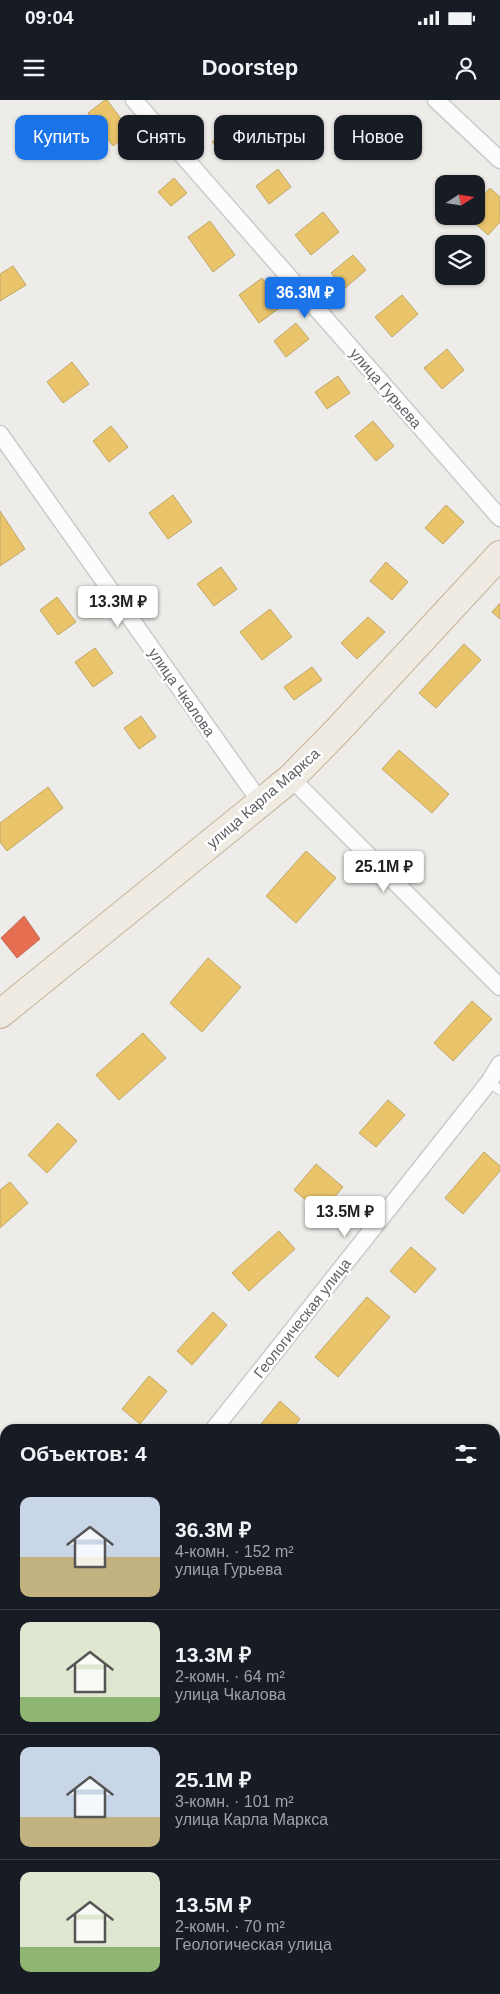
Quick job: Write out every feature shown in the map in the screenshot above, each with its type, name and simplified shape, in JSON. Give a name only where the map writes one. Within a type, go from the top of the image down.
[{"type":"highway","name":"улица Карла Маркса","points":[[0,1014],[290,778],[338,730],[500,554]]},
{"type":"street","name":"улица Гурьева","points":[[134,100],[500,518]]},
{"type":"street","points":[[436,100],[500,160]]},
{"type":"street","name":"улица Чкалова","points":[[0,434],[261,803]]},
{"type":"street","points":[[290,778],[500,987]]},
{"type":"street","name":"Геологическая улица","points":[[218,1424],[494,1086],[500,1064]]},
{"type":"building: Жильё","points":[[107,100],[118,115],[118,142],[113,146],[108,139],[108,115],[90,115],[88,113]]},
{"type":"building: Жильё","points":[[278,169],[291,187],[269,204],[256,186]]},
{"type":"building: Жильё","points":[[174,178],[187,193],[171,206],[158,192]]},
{"type":"building: Жильё","points":[[490,188],[500,197],[500,222],[488,235],[477,225],[485,225],[485,194]]},
{"type":"building: Жильё","points":[[323,212],[339,232],[311,255],[295,235]]},
{"type":"building: Жильё","points":[[210,221],[235,255],[213,272],[188,237]]},
{"type":"building: Жильё","points":[[353,255],[366,270],[344,289],[331,273]]},
{"type":"building: Жильё","points":[[13,266],[26,285],[0,301],[0,274]]},
{"type":"building: Жильё","points":[[262,278],[282,306],[259,323],[239,295]]},
{"type":"building: Жильё","points":[[402,295],[418,314],[392,337],[375,317]]},
{"type":"building: Жильё","points":[[296,323],[309,339],[286,357],[274,341]]},
{"type":"building: Жильё","points":[[447,349],[464,370],[442,389],[424,368]]},
{"type":"building: Жильё","points":[[72,362],[89,384],[63,403],[47,382]]},
{"type":"building: Жильё","points":[[338,376],[350,393],[327,409],[315,392]]},
{"type":"building: Жильё","points":[[373,421],[394,446],[376,461],[355,436]]},
{"type":"building: Жильё","points":[[111,426],[128,447],[109,462],[93,441]]},
{"type":"building: Жильё","points":[[173,495],[192,522],[168,539],[149,513]]},
{"type":"building: Жильё","points":[[446,505],[464,522],[443,544],[425,528]]},
{"type":"building: Жильё","points":[[0,511],[25,549],[0,566]]},
{"type":"building: Жильё","points":[[386,562],[408,582],[392,600],[370,581]]},
{"type":"building: Жильё","points":[[221,567],[237,589],[214,606],[197,584]]},
{"type":"building: Жильё","points":[[57,597],[76,622],[58,635],[40,610]]},
{"type":"building: Жильё","points":[[500,603],[500,619],[492,612]]},
{"type":"building: Жильё","points":[[270,609],[292,637],[262,660],[240,632]]},
{"type":"building: Жильё","points":[[368,617],[385,632],[357,659],[341,643]]},
{"type":"building: Жильё","points":[[464,644],[481,660],[436,708],[419,693]]},
{"type":"building: Жильё","points":[[95,648],[113,673],[93,687],[75,662]]},
{"type":"building: Жильё","points":[[312,667],[322,680],[294,700],[284,687]]},
{"type":"building: Жильё","points":[[141,716],[156,737],[139,749],[124,728]]},
{"type":"building: Жильё","points":[[399,750],[449,794],[432,813],[382,769]]},
{"type":"building: Жильё","points":[[48,787],[63,808],[7,851],[0,842],[0,823]]},
{"type":"building: Жильё","points":[[306,851],[336,878],[296,923],[266,896]]},
{"type":"building: Жильё","points":[[208,958],[241,987],[202,1032],[170,1003]]},
{"type":"building: Жильё","points":[[472,1001],[492,1019],[453,1061],[434,1043]]},
{"type":"building: Жильё","points":[[143,1033],[166,1058],[119,1100],[96,1075]]},
{"type":"building: Жильё","points":[[388,1100],[405,1115],[376,1147],[359,1133]]},
{"type":"building: Жильё","points":[[58,1123],[77,1141],[47,1173],[28,1155]]},
{"type":"building: Жильё","points":[[484,1152],[500,1166],[500,1171],[463,1214],[445,1198]]},
{"type":"building: Жильё","points":[[316,1164],[343,1187],[321,1213],[294,1190]]},
{"type":"building: Жильё","points":[[10,1182],[28,1203],[0,1228],[0,1190]]},
{"type":"building: Жильё","points":[[279,1231],[295,1249],[249,1291],[232,1273]]},
{"type":"building: Жильё","points":[[411,1247],[436,1269],[415,1293],[390,1271]]},
{"type":"building: Жильё","points":[[367,1297],[390,1317],[338,1377],[315,1357]]},
{"type":"building: Жильё","points":[[213,1312],[227,1325],[192,1365],[177,1351]]},
{"type":"building: Жильё","points":[[149,1376],[167,1391],[140,1424],[122,1409]]},
{"type":"building: Жильё","points":[[280,1401],[300,1419],[296,1424],[261,1424]]},
{"type":"building: Торговля","points":[[24,916],[40,939],[17,958],[1,938]]}]
